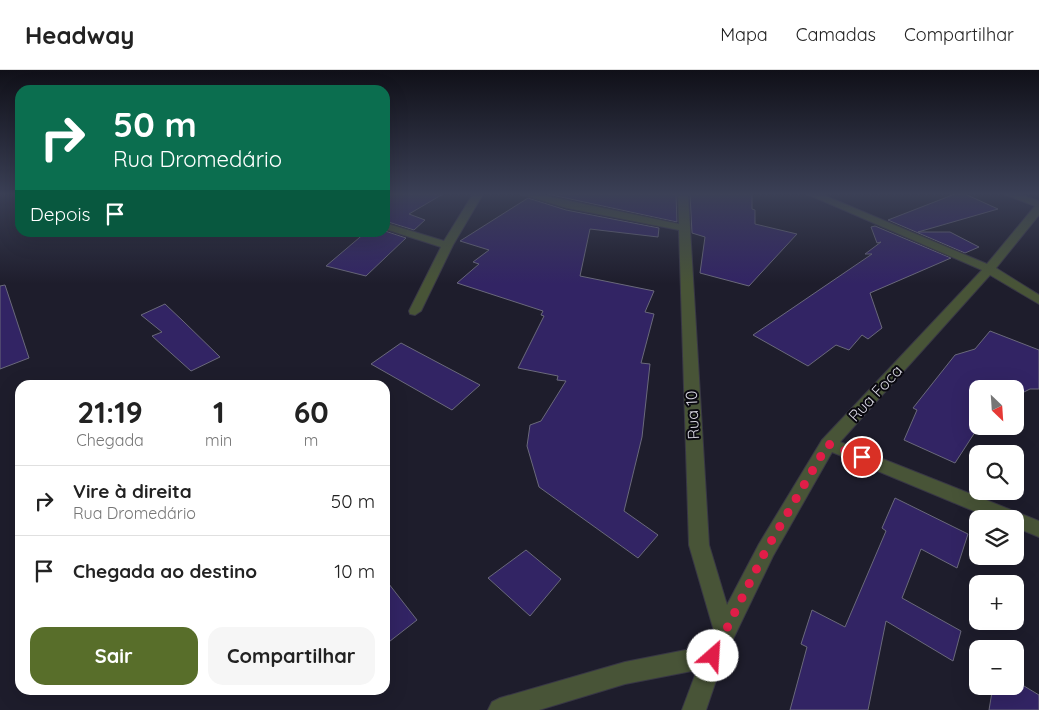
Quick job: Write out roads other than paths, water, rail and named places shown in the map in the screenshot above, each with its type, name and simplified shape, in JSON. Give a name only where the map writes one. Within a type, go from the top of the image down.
[{"type":"street","points":[[415,311],[447,245],[460,224]]},
{"type":"street","points":[[662,224],[683,228]]},
{"type":"street","name":"Rua 10","points":[[683,224],[699,545],[725,633]]},
{"type":"street","points":[[883,224],[989,268],[1039,300]]},
{"type":"street","name":"Rua Foca","points":[[694,710],[713,656],[766,550],[828,444],[989,268],[1026,224]]},
{"type":"street","points":[[390,228],[447,245]]},
{"type":"street","points":[[828,444],[993,510]]},
{"type":"street","points":[[1024,523],[1039,529]]},
{"type":"street","points":[[500,710],[625,673],[713,656]]}]
